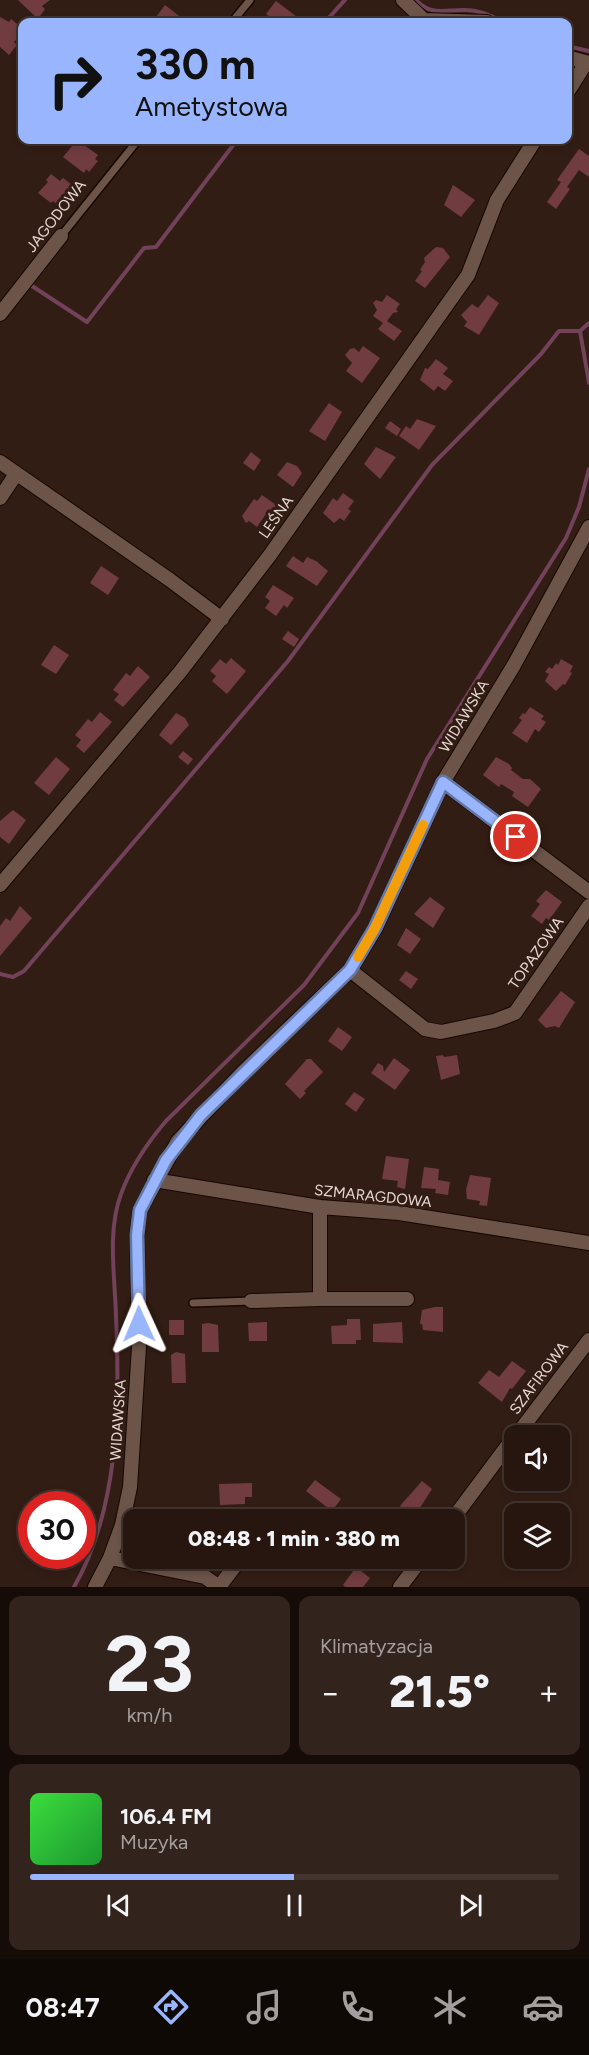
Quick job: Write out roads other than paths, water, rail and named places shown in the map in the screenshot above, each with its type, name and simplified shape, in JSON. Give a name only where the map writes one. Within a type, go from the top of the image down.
[{"type":"street","points":[[404,0],[422,18]]},
{"type":"street","points":[[572,58],[588,63],[572,86]]},
{"type":"street","name":"LEŚNA","points":[[0,885],[222,619],[468,275],[497,200],[532,144]]},
{"type":"street","name":"JAGODOWA","points":[[0,314],[61,236]]},
{"type":"street","points":[[0,462],[171,580],[222,619]]},
{"type":"street","points":[[0,498],[16,474]]},
{"type":"street","name":"WIDAWSKA","points":[[94,1587],[110,1558],[122,1525],[130,1487],[140,1347],[137,1235],[140,1210],[154,1180],[178,1141],[201,1115],[350,970],[375,928],[443,782],[514,665],[589,527]]},
{"type":"street","points":[[443,782],[589,892]]},
{"type":"street","name":"TOPAZOWA","points":[[350,970],[425,1029],[441,1032],[494,1021],[515,1013],[589,906]]},
{"type":"street","name":"SZMARAGDOWA","points":[[154,1180],[320,1207],[399,1213],[589,1243]]},
{"type":"street","points":[[320,1207],[320,1299]]},
{"type":"street","points":[[251,1301],[406,1299]]},
{"type":"street","name":"SZAFIROWA","points":[[523,1425],[589,1340]]},
{"type":"street","name":"SZAFIROWA","points":[[460,1509],[504,1451]]},
{"type":"street","points":[[110,1558],[205,1577],[219,1587],[233,1569]]},
{"type":"street","points":[[406,1585],[415,1569]]},
{"type":"lane","points":[[235,18],[250,0]]},
{"type":"lane","name":"JAGODOWA","points":[[61,236],[135,144]]},
{"type":"lane","points":[[193,1303],[251,1301]]},
{"type":"waterway","points":[[329,18],[345,0]]},
{"type":"waterway","points":[[416,0],[427,9],[471,10],[495,18]]},
{"type":"waterway","points":[[572,47],[589,51]]},
{"type":"waterway","points":[[32,286],[87,322],[144,248],[156,247],[234,144]]},
{"type":"waterway","points":[[589,323],[580,331],[589,383]]},
{"type":"waterway","points":[[0,974],[13,977],[24,971],[288,661],[432,465],[541,354],[559,331],[580,331]]},
{"type":"waterway","points":[[74,1587],[89,1557],[100,1524],[113,1455],[117,1384],[113,1239],[117,1209],[125,1184],[140,1155],[166,1121],[304,985],[358,913],[427,759],[566,538],[579,507],[589,469]]}]
